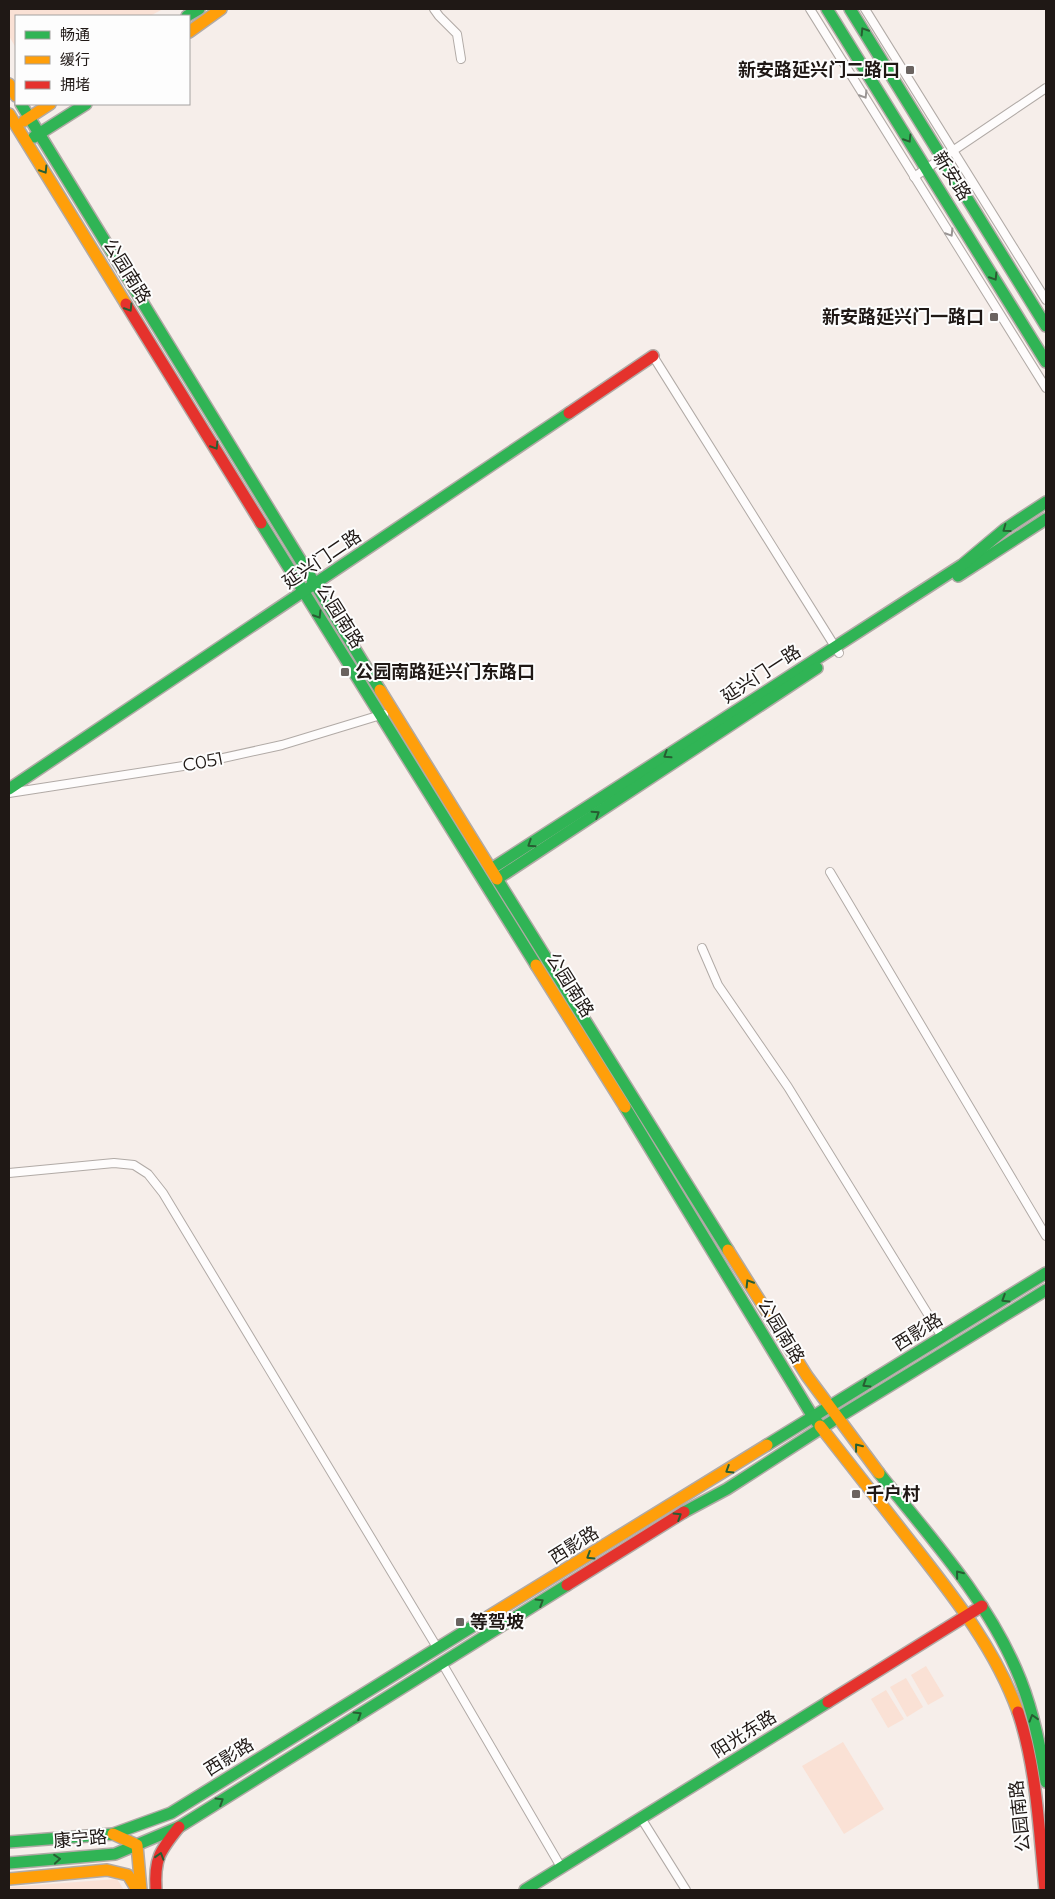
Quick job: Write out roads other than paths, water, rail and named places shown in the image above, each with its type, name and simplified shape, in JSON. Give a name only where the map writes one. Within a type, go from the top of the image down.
[{"type":"main road","points":[[190,31],[221,9]]},
{"type":"main road","name":"新安路","points":[[827,9],[1046,362]]},
{"type":"main road","name":"新安路","points":[[850,9],[1046,326]]},
{"type":"main road","name":"公园南路","points":[[22,105],[314,585],[387,713],[813,1417],[960,1604],[992,1657],[1014,1699],[1023,1725],[1034,1777],[1045,1890]]},
{"type":"main road","points":[[17,126],[48,105]]},
{"type":"main road","points":[[26,142],[84,105]]},
{"type":"main road","name":"公园南路","points":[[9,114],[304,592],[494,874],[828,1407],[965,1581],[982,1606],[1008,1652],[1027,1697],[1041,1746],[1046,1782]]},
{"type":"main road","name":"延兴门二路","points":[[9,789],[653,356]]},
{"type":"main road","name":"延兴门一路","points":[[837,650],[962,565],[1005,529],[1046,502]]},
{"type":"main road","name":"延兴门一路","points":[[494,874],[837,650],[1046,518]]},
{"type":"main road","name":"西影路","points":[[113,1834],[171,1813],[1046,1273]]},
{"type":"main road","name":"西影路","points":[[178,1827],[1046,1290]]},
{"type":"main road","name":"阳光东路","points":[[525,1890],[982,1606]]},
{"type":"main road","points":[[156,1890],[155,1876],[160,1851],[178,1827]]},
{"type":"main road","name":"康宁路","points":[[9,1863],[115,1854],[178,1827]]},
{"type":"main road","points":[[9,1842],[113,1834],[137,1845],[141,1890]]},
{"type":"main road","points":[[9,1879],[107,1870],[128,1875],[137,1890]]},
{"type":"street","points":[[434,9],[457,34],[461,59]]},
{"type":"street","points":[[810,9],[1046,388]]},
{"type":"street","points":[[865,9],[1046,300]]},
{"type":"street","points":[[914,177],[1046,88]]},
{"type":"street","points":[[653,356],[837,650]]},
{"type":"street","name":"C051","points":[[9,793],[196,764],[282,745],[387,713]]},
{"type":"street","points":[[830,872],[1046,1236]]},
{"type":"street","points":[[702,948],[718,985],[788,1087],[942,1337]]},
{"type":"street","points":[[9,1173],[114,1163],[134,1165],[148,1174],[168,1202],[438,1649]]},
{"type":"street","points":[[442,1663],[561,1867]]},
{"type":"street","points":[[641,1818],[686,1890]]},
{"type":"place","name":"新安路延兴门二路口","points":[[910,70]]},
{"type":"place","name":"新安路延兴门一路口","points":[[994,317]]},
{"type":"place","name":"公园南路延兴门东路口","points":[[345,672]]},
{"type":"place","name":"千户村","points":[[856,1494]]},
{"type":"place","name":"等驾坡","points":[[460,1622]]}]
